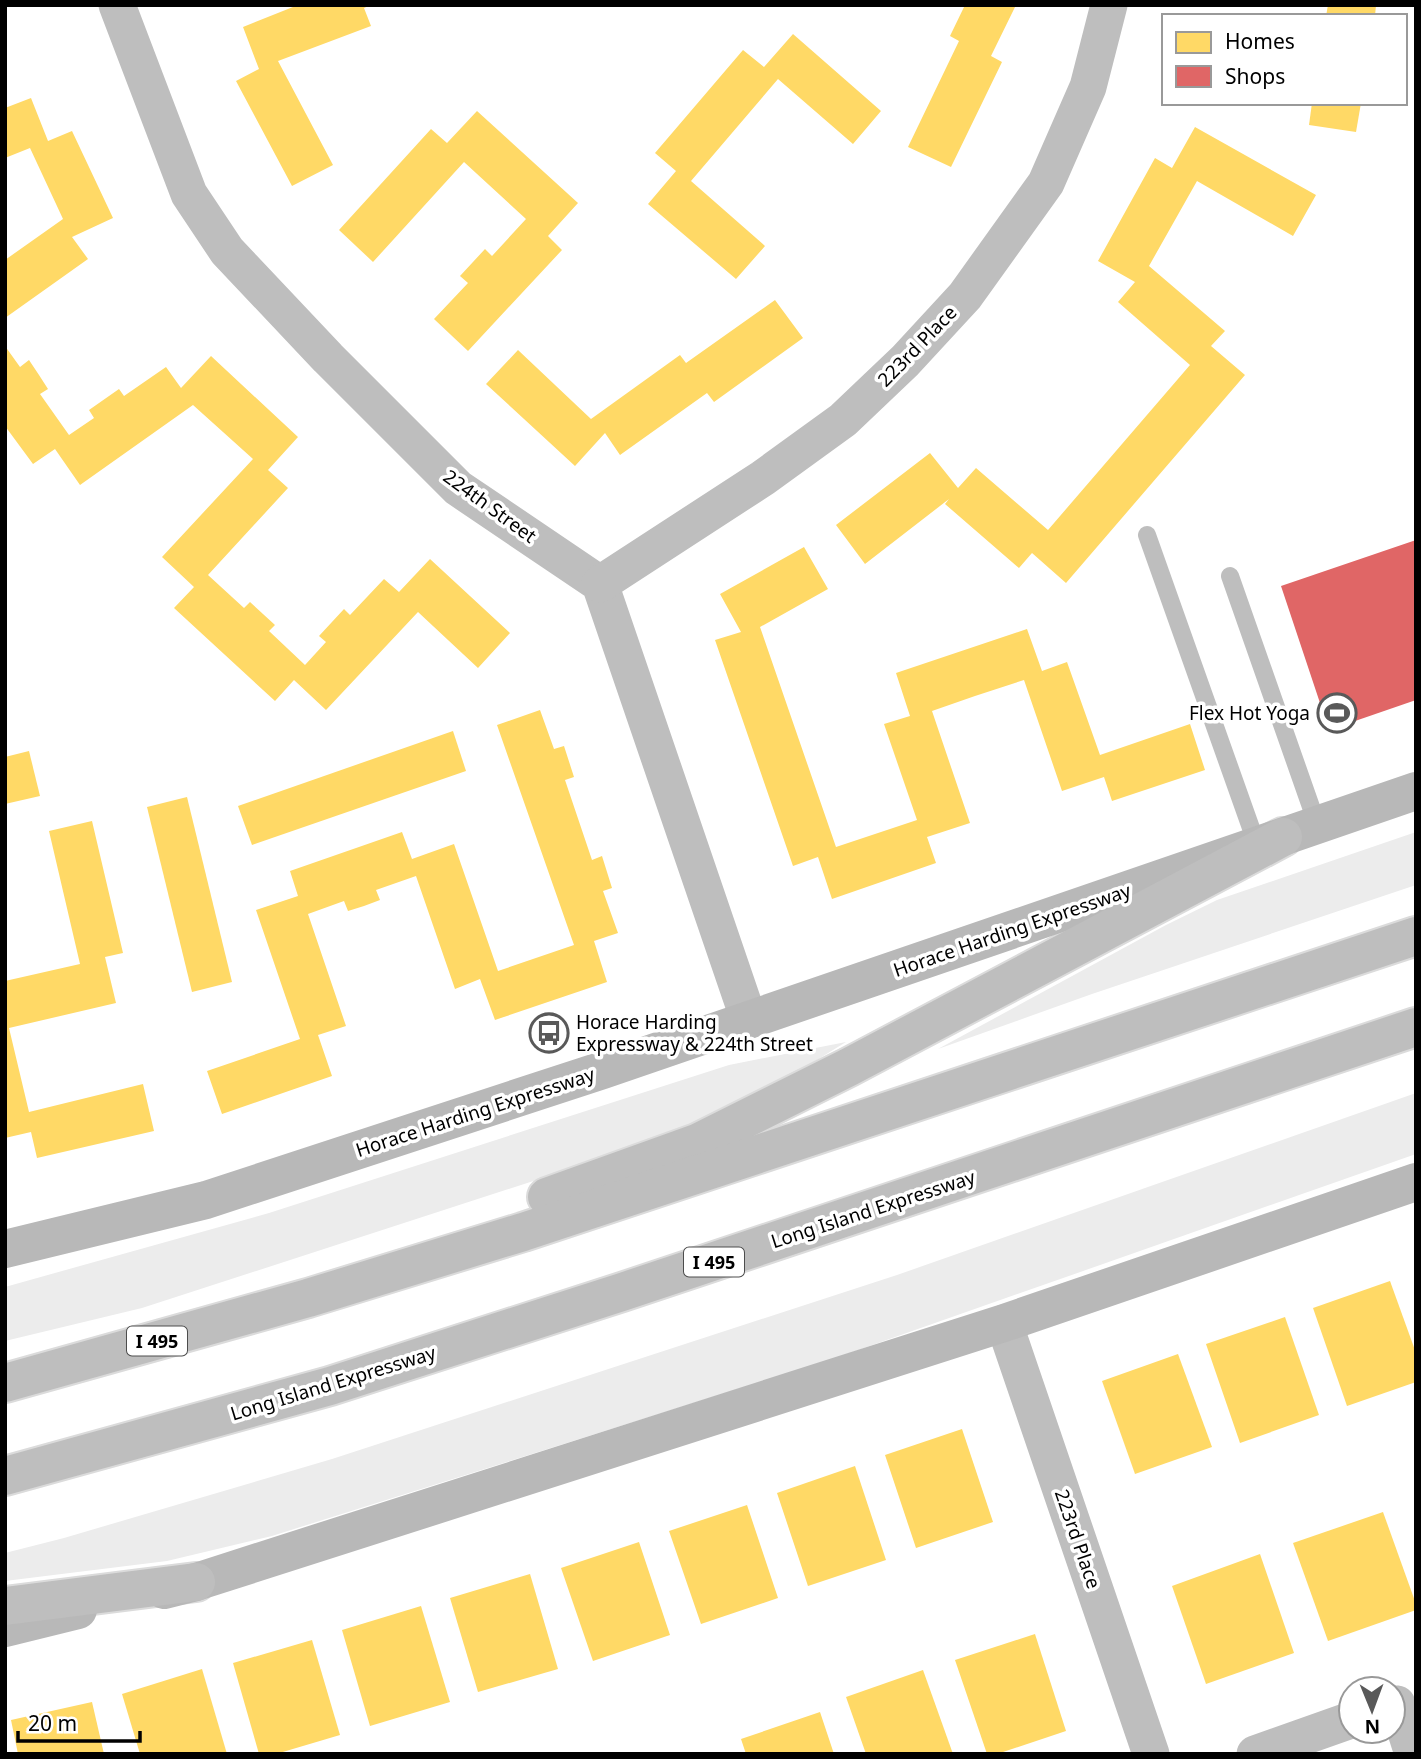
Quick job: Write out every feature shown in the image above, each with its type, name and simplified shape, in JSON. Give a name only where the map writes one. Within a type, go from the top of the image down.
[{"type":"highway","points":[[308,1298],[481,1222],[697,1143],[861,1060],[1286,835]]},
{"type":"highway","name":"I 495","points":[[5,1383],[308,1298],[523,1232],[1416,936]]},
{"type":"highway","name":"Long Island Expressway","points":[[5,1476],[357,1378],[622,1293],[1416,1027]]},
{"type":"highway","points":[[5,1606],[196,1582]]},
{"type":"main road","name":"Horace Harding Expressway","points":[[5,1249],[206,1200],[749,1020],[1416,791]]},
{"type":"main road","points":[[5,1628],[196,1582],[1004,1323],[1416,1182]]},
{"type":"street","name":"224th Street","points":[[117,5],[189,194],[227,251],[328,358],[458,488],[600,584]]},
{"type":"street","name":"223rd Place","points":[[600,584],[762,478],[843,420],[905,361],[965,296],[1046,183],[1088,88],[1109,5]]},
{"type":"street","points":[[600,584],[749,1020]]},
{"type":"street","name":"223rd Place","points":[[1004,1323],[1151,1754]]},
{"type":"street","points":[[1255,1754],[1337,1725]]},
{"type":"street","points":[[1407,1726],[1413,1754]]},
{"type":"lane","points":[[1147,535],[1286,835]]},
{"type":"lane","points":[[1230,576],[1286,835]]},
{"type":"shaded area","points":[[1416,832],[1416,885],[938,1049],[1217,900]]},
{"type":"shaded area","points":[[846,1042],[770,1089],[638,1147],[142,1308],[5,1341],[5,1287],[269,1213],[729,1065]]},
{"type":"shaded area","points":[[1416,1093],[1416,1154],[827,1361],[272,1536],[167,1561],[5,1581],[5,1553],[332,1459],[897,1275]]},
{"type":"building: Homes","points":[[298,5],[371,5],[364,8],[371,26],[278,61],[333,165],[292,186],[236,81],[259,69],[243,27]]},
{"type":"building: Homes","points":[[965,5],[1016,5],[991,56],[1002,62],[951,167],[908,147],[959,41],[950,36]]},
{"type":"building: Homes","points":[[1328,5],[1376,5],[1375,14],[1326,14]]},
{"type":"building: Homes","points":[[793,34],[881,111],[853,144],[778,79],[691,181],[765,246],[736,279],[648,204],[676,171],[655,153],[743,50],[764,67]]},
{"type":"building: Homes","points":[[31,98],[48,141],[72,131],[113,218],[72,237],[88,259],[5,318],[5,260],[63,219],[30,148],[5,158],[5,108]]},
{"type":"building: Homes","points":[[1312,105],[1361,105],[1356,132],[1309,125]]},
{"type":"building: Homes","points":[[477,111],[578,203],[548,236],[562,250],[468,351],[434,319],[468,283],[460,276],[485,249],[492,256],[526,219],[464,162],[373,262],[339,230],[431,129],[447,143]]},
{"type":"building: Homes","points":[[1195,127],[1316,195],[1293,236],[1197,181],[1149,266],[1225,331],[1211,346],[1245,375],[1066,583],[1032,553],[1019,568],[945,504],[949,499],[865,564],[836,525],[930,453],[958,488],[976,468],[1048,530],[1190,365],[1118,302],[1135,282],[1098,261],[1155,158],[1172,168]]},
{"type":"building: Homes","points":[[775,300],[803,338],[714,402],[707,393],[620,455],[605,433],[575,466],[486,384],[518,350],[591,419],[680,355],[686,363]]},
{"type":"building: Homes","points":[[5,346],[20,367],[29,360],[48,389],[40,394],[69,435],[94,418],[89,410],[119,389],[124,396],[166,367],[181,388],[211,356],[298,437],[268,470],[288,488],[208,575],[244,608],[250,602],[275,625],[269,631],[305,665],[326,642],[319,636],[344,609],[350,615],[384,579],[399,592],[430,559],[510,633],[478,668],[418,612],[326,710],[294,680],[275,701],[174,608],[194,587],[162,557],[253,459],[193,405],[80,485],[55,449],[33,464],[5,426]]},
{"type":"building: Homes","points":[[804,547],[828,589],[760,627],[836,847],[917,820],[884,724],[910,716],[896,673],[1027,629],[1042,671],[1067,662],[1100,755],[1190,724],[1205,770],[1112,801],[1104,777],[1062,791],[1024,680],[975,696],[932,711],[970,823],[927,837],[936,863],[832,899],[818,857],[793,866],[715,640],[741,632],[720,594]]},
{"type":"building: Homes","points":[[540,710],[554,749],[564,746],[574,777],[565,780],[592,860],[602,856],[612,888],[603,891],[618,933],[594,941],[607,982],[495,1020],[480,979],[455,989],[416,876],[376,890],[380,900],[364,906],[348,911],[344,901],[308,914],[346,1026],[318,1035],[332,1076],[222,1114],[207,1071],[300,1039],[256,910],[298,896],[290,871],[402,832],[412,859],[454,844],[498,971],[574,945],[497,725]]},
{"type":"building: Homes","points":[[453,731],[466,771],[252,845],[238,806]]},
{"type":"building: Homes","points":[[29,751],[40,796],[5,804],[5,757]]},
{"type":"building: Homes","points":[[187,797],[232,982],[192,992],[147,807]]},
{"type":"building: Homes","points":[[92,821],[123,953],[105,957],[116,1003],[9,1028],[29,1112],[143,1084],[154,1131],[37,1158],[31,1132],[5,1138],[5,981],[80,964],[49,831]]},
{"type":"building: Homes","points":[[1390,1281],[1416,1353],[1416,1382],[1347,1406],[1313,1308]]},
{"type":"building: Homes","points":[[1285,1317],[1319,1415],[1240,1443],[1206,1344]]},
{"type":"building: Homes","points":[[1178,1354],[1212,1447],[1135,1474],[1102,1381]]},
{"type":"building: Homes","points":[[962,1429],[993,1522],[916,1548],[885,1455]]},
{"type":"building: Homes","points":[[855,1466],[886,1560],[808,1586],[777,1493]]},
{"type":"building: Homes","points":[[747,1505],[778,1598],[701,1624],[669,1531]]},
{"type":"building: Homes","points":[[1383,1512],[1416,1610],[1328,1641],[1293,1543]]},
{"type":"building: Homes","points":[[639,1542],[670,1635],[593,1661],[561,1568]]},
{"type":"building: Homes","points":[[1260,1554],[1294,1653],[1206,1684],[1172,1586]]},
{"type":"building: Homes","points":[[530,1574],[558,1669],[478,1692],[450,1598]]},
{"type":"building: Homes","points":[[421,1606],[450,1702],[370,1726],[342,1630]]},
{"type":"building: Homes","points":[[1035,1634],[1066,1731],[997,1754],[987,1754],[955,1660]]},
{"type":"building: Homes","points":[[312,1640],[340,1735],[276,1754],[259,1754],[233,1663]]},
{"type":"building: Homes","points":[[202,1669],[227,1754],[140,1754],[122,1694]]},
{"type":"building: Homes","points":[[923,1670],[953,1754],[866,1754],[846,1697]]},
{"type":"building: Homes","points":[[92,1702],[104,1754],[18,1754],[11,1720]]},
{"type":"building: Homes","points":[[820,1712],[834,1754],[746,1754],[741,1739]]},
{"type":"building: Shops","points":[[1416,540],[1416,700],[1329,730],[1281,586]]},
{"type":"place","name":"Flex Hot Yoga","points":[[1337,713]]},
{"type":"place","name":"Horace Harding Expressway & 224th Street","points":[[549,1033]]}]
